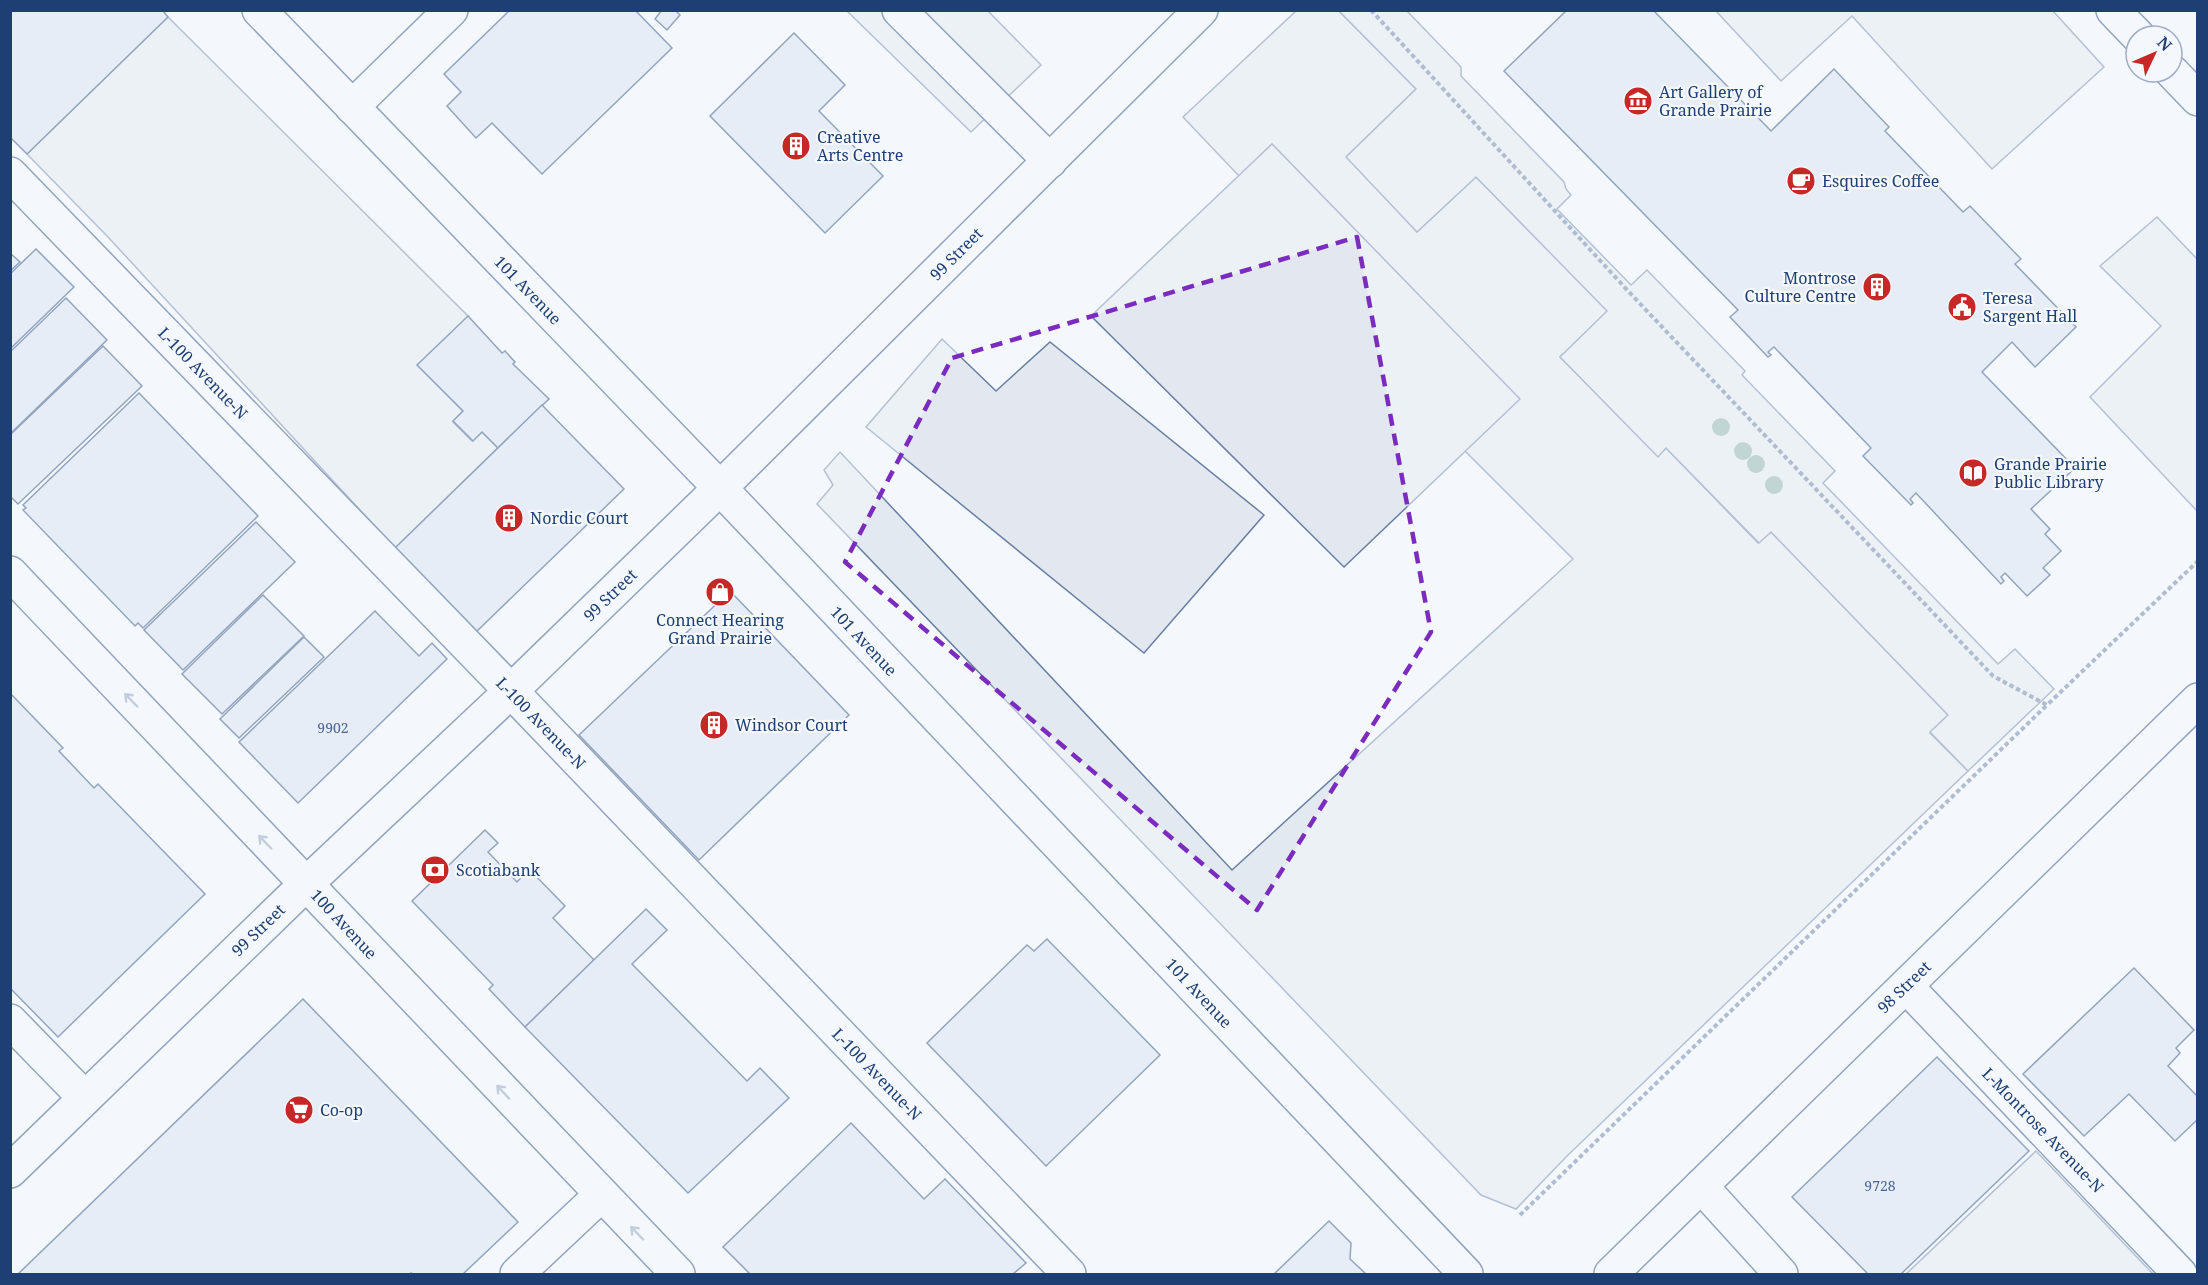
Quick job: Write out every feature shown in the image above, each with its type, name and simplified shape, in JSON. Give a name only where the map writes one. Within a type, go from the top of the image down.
[{"type":"street","name":"101 Avenue","points":[[259,10],[720,488],[1466,1275]]},
{"type":"street","points":[[352,107],[451,10]]},
{"type":"street","points":[[899,10],[1050,161]]},
{"type":"street","name":"99 Street","points":[[10,1171],[720,488],[1201,10]]},
{"type":"street","points":[[2114,10],[2127,24]]},
{"type":"street","points":[[2184,84],[2198,99]]},
{"type":"street","name":"L-100 Avenue-N","points":[[10,174],[511,691],[1068,1275]]},
{"type":"street","name":"100 Avenue","points":[[10,573],[678,1275]]},
{"type":"street","name":"98 Street","points":[[1611,1275],[2198,700]]},
{"type":"street","name":"L-Montrose Avenue-N","points":[[1906,986],[2180,1275]]},
{"type":"street","points":[[10,1021],[85,1098]]},
{"type":"street","points":[[1701,1186],[1781,1275]]},
{"type":"street","points":[[517,1275],[601,1195]]},
{"type":"path","points":[[1371,10],[1628,291],[1993,676],[2047,705]]},
{"type":"path","points":[[1520,1215],[2198,561]]},
{"type":"highlighted area","points":[[1357,237],[1431,632],[1257,910],[845,562],[952,358]]},
{"type":"shaded area","points":[[847,11],[988,11],[1041,65],[971,132]]},
{"type":"shaded area","points":[[1296,11],[1339,11],[1416,89],[1347,156],[1417,232],[1476,177],[1608,311],[1560,357],[1658,456],[1666,448],[1758,543],[1771,532],[1948,715],[1930,733],[1968,771],[1567,1156],[1516,1209],[1481,1195],[817,504],[833,485],[824,470],[840,452],[1232,870],[1573,559],[1465,451],[1519,399],[1272,144],[1239,176],[1183,117]]},
{"type":"shaded area","points":[[1339,11],[1407,11],[1461,67],[1461,76],[1564,182],[1571,195],[1557,209],[1631,285],[1647,270],[1745,371],[1742,375],[1835,471],[1823,483],[1998,664],[2015,649],[2054,689],[1968,771],[1930,732],[1948,715],[1771,532],[1759,543],[1666,448],[1658,457],[1560,357],[1607,311],[1476,177],[1417,232],[1346,157],[1416,89]]},
{"type":"shaded area","points":[[1716,11],[2053,11],[2104,67],[1992,169],[1852,16],[1781,81]]},
{"type":"shaded area","points":[[168,17],[469,317],[418,365],[463,411],[453,422],[472,441],[482,432],[498,448],[395,548],[108,237],[27,154]]},
{"type":"shaded area","points":[[1272,144],[1520,399],[1344,567],[1091,316]]},
{"type":"shaded area","points":[[2157,217],[2197,259],[2197,511],[2090,397],[2161,326],[2100,266]]},
{"type":"shaded area","points":[[942,339],[996,391],[1050,342],[1264,515],[1144,653],[866,427]]},
{"type":"shaded area","points":[[2036,1151],[2153,1274],[1906,1274]]},
{"type":"building","points":[[10,10],[162,10],[168,17],[27,154],[10,137]]},
{"type":"building","points":[[510,10],[635,10],[672,48],[542,174],[492,123],[476,138],[447,106],[461,92],[444,74]]},
{"type":"building","points":[[662,10],[675,10],[680,15],[667,30],[655,19]]},
{"type":"building","name":"Montrose Culture Centre","points":[[1567,10],[1653,10],[1771,131],[1834,69],[1889,127],[1885,131],[1963,212],[1970,206],[2021,259],[2015,264],[2076,327],[2035,367],[2012,342],[1982,372],[2075,468],[2031,509],[2050,529],[2045,534],[2061,551],[2043,568],[2050,575],[2027,596],[2005,573],[2001,577],[2004,581],[2001,584],[1916,493],[1910,499],[1913,503],[1911,505],[1863,456],[1871,448],[1774,347],[1768,352],[1771,355],[1768,357],[1730,317],[1738,310],[1504,71]]},
{"type":"building","name":"Creative Arts Centre","points":[[794,33],[845,85],[819,111],[883,176],[825,233],[710,116]]},
{"type":"building","points":[[36,249],[74,287],[10,349],[10,274]]},
{"type":"building","points":[[10,253],[20,262],[10,271]]},
{"type":"building","points":[[66,298],[107,340],[10,434],[10,352]]},
{"type":"building","points":[[468,316],[502,353],[505,351],[515,362],[513,364],[549,399],[498,448],[482,432],[473,441],[453,421],[463,411],[417,365]]},
{"type":"building","points":[[103,346],[142,386],[18,504],[10,496],[10,435]]},
{"type":"building","points":[[139,393],[258,516],[143,628],[138,623],[135,626],[23,510],[26,508],[23,505]]},
{"type":"building","name":"Nordic Court","points":[[542,405],[624,489],[476,632],[395,548]]},
{"type":"building","points":[[256,522],[295,562],[183,670],[144,630]]},
{"type":"building","name":"Windsor Court","points":[[730,591],[849,715],[699,860],[579,735]]},
{"type":"building","points":[[263,595],[304,636],[222,714],[182,674]]},
{"type":"building","points":[[375,611],[419,656],[432,643],[447,659],[298,803],[239,742]]},
{"type":"building","points":[[304,637],[324,657],[239,738],[220,719]]},
{"type":"building","points":[[10,693],[63,748],[59,751],[94,788],[98,784],[205,894],[58,1037],[10,988]]},
{"type":"building","points":[[485,830],[498,843],[488,852],[517,882],[529,869],[565,906],[553,918],[594,960],[525,1027],[489,989],[493,985],[412,901]]},
{"type":"building","points":[[646,909],[667,930],[632,964],[747,1081],[760,1068],[789,1098],[688,1193],[525,1027]]},
{"type":"building","points":[[1047,939],[1160,1055],[1046,1166],[927,1043],[1027,945],[1034,951]]},
{"type":"building","points":[[2134,968],[2194,1030],[2176,1048],[2180,1053],[2168,1066],[2198,1097],[2198,1119],[2175,1141],[2129,1094],[2084,1136],[2023,1074]]},
{"type":"building","name":"Co-op","points":[[303,999],[518,1222],[463,1274],[18,1274]]},
{"type":"building","points":[[1937,1057],[2029,1151],[1901,1274],[1868,1274],[1792,1197]]},
{"type":"building","points":[[851,1123],[924,1199],[945,1179],[1026,1263],[1013,1274],[750,1274],[723,1247]]},
{"type":"building","points":[[1329,1221],[1351,1243],[1350,1259],[1366,1274],[1274,1274]]},
{"type":"place","name":"Art Gallery of Grande Prairie","points":[[1638,101]]},
{"type":"place","name":"Creative Arts Centre","points":[[796,146]]},
{"type":"place","name":"Esquires Coffee","points":[[1801,181]]},
{"type":"place","name":"Montrose Culture Centre","points":[[1877,287]]},
{"type":"place","name":"Teresa Sargent Hall","points":[[1962,307]]},
{"type":"place","name":"Grande Prairie Public Library","points":[[1973,473]]},
{"type":"place","name":"Nordic Court","points":[[509,518]]},
{"type":"place","name":"Connect Hearing Grand Prairie","points":[[720,592]]},
{"type":"place","name":"Windsor Court","points":[[714,725]]},
{"type":"place","name":"Scotiabank","points":[[435,870]]},
{"type":"place","name":"Co-op","points":[[299,1110]]}]
